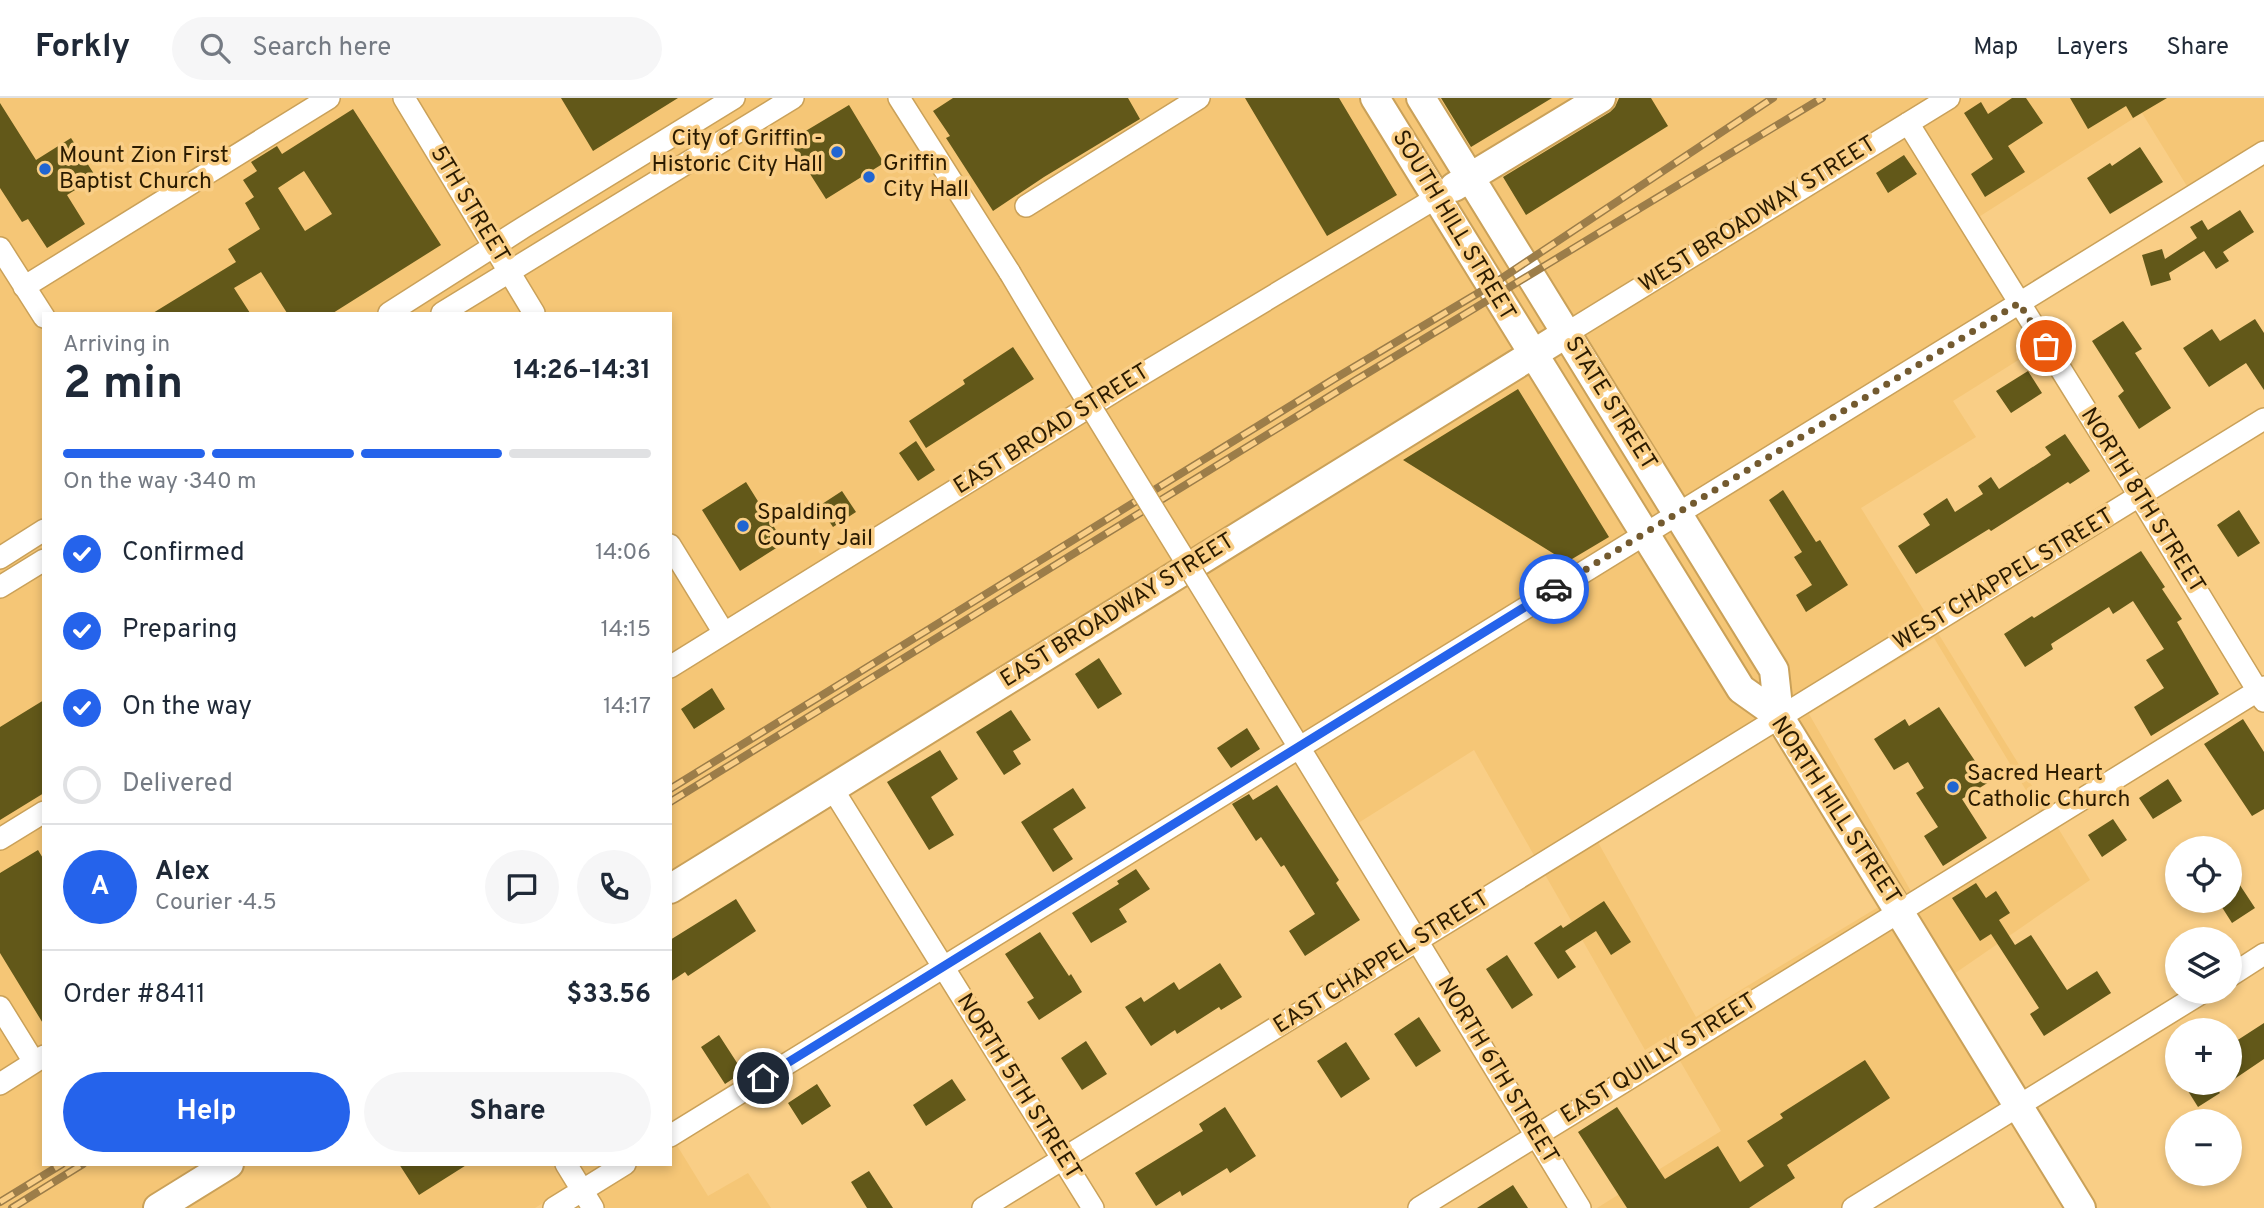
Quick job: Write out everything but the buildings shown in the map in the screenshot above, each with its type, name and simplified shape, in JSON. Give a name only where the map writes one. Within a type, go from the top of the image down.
[{"type":"main road","name":"SOUTH HILL STREET","points":[[1375,98],[1532,354]]},
{"type":"main road","name":"STATE STREET","points":[[1421,98],[1774,670],[1779,716]]},
{"type":"main road","points":[[1436,198],[1601,98]]},
{"type":"main road","name":"EAST BROADWAY STREET","points":[[672,888],[1567,333]]},
{"type":"main road","name":"NORTH HILL STREET","points":[[1532,354],[1741,689],[1779,716],[2081,1208]]},
{"type":"main road","points":[[158,1208],[226,1166]]},
{"type":"street","points":[[24,287],[330,98]]},
{"type":"street","name":"5TH STREET","points":[[404,98],[533,312]]},
{"type":"street","points":[[391,312],[734,98]]},
{"type":"street","points":[[444,312],[793,98]]},
{"type":"street","name":"NORTH 6TH STREET","points":[[899,98],[1152,504],[1580,1208]]},
{"type":"street","points":[[1026,206],[1199,98]]},
{"type":"street","name":"WEST BROADWAY STREET","points":[[1567,333],[1949,98]]},
{"type":"street","name":"NORTH 8TH STREET","points":[[1908,123],[2262,693]]},
{"type":"street","points":[[672,1135],[2264,152]]},
{"type":"street","name":"EAST BROAD STREET","points":[[672,666],[1126,384],[1436,198]]},
{"type":"street","points":[[0,248],[42,314]]},
{"type":"street","name":"WEST CHAPPEL STREET","points":[[1779,716],[2264,419]]},
{"type":"street","points":[[0,558],[42,531]]},
{"type":"street","points":[[672,548],[724,634]]},
{"type":"street","points":[[0,587],[42,561]]},
{"type":"street","name":"EAST QUILLY STREET","points":[[1419,1208],[1900,911],[2262,693]]},
{"type":"street","name":"EAST CHAPPEL STREET","points":[[983,1208],[1418,942],[1779,716]]},
{"type":"street","name":"NORTH 5TH STREET","points":[[832,788],[1093,1208]]},
{"type":"street","points":[[0,839],[42,813]]},
{"type":"street","points":[[2242,968],[2264,954]]},
{"type":"street","points":[[1853,1208],[2184,1004]]},
{"type":"street","points":[[0,1007],[39,1059],[0,1084]]},
{"type":"street","points":[[567,1166],[588,1199]]},
{"type":"street","points":[[554,1208],[588,1199],[623,1166]]},
{"type":"shaded area","points":[[0,98],[2264,98],[2264,151],[2193,196],[2142,113],[1974,220],[2047,342],[1953,401],[1976,437],[1861,508],[2090,880],[1938,985],[2013,1104],[1845,1208],[1597,1208],[1721,1131],[1666,1037],[1645,1050],[1474,750],[1344,832],[1185,570],[672,887],[672,312],[42,312],[42,1166],[672,1166],[672,1137],[708,1196],[748,1173],[771,1208],[584,1208],[570,1186],[535,1208],[0,1208]],"holes":[[[1934,638],[2041,815],[1912,893],[1809,714]],[[1785,713],[1890,900],[1696,1017],[1590,828]]]},
{"type":"railway","points":[[672,788],[1334,379],[1490,286],[1773,98]]},
{"type":"railway","points":[[672,801],[1356,380],[1822,98]]},
{"type":"railway","points":[[0,1202],[59,1166]]},
{"type":"railway","points":[[12,1208],[80,1166]]},
{"type":"way so far","points":[[1554,589],[2019,303],[2046,346]]},
{"type":"place","name":"City of Griffin - Historic City Hall","points":[[837,152]]},
{"type":"place","name":"Mount Zion First Baptist Church","points":[[45,169]]},
{"type":"place","name":"Griffin City Hall","points":[[869,177]]},
{"type":"place","name":"Spalding County Jail","points":[[743,526]]},
{"type":"place","name":"Sacred Heart Catholic Church","points":[[1953,787]]},
{"type":"route","points":[[763,1078],[1554,589]]}]
